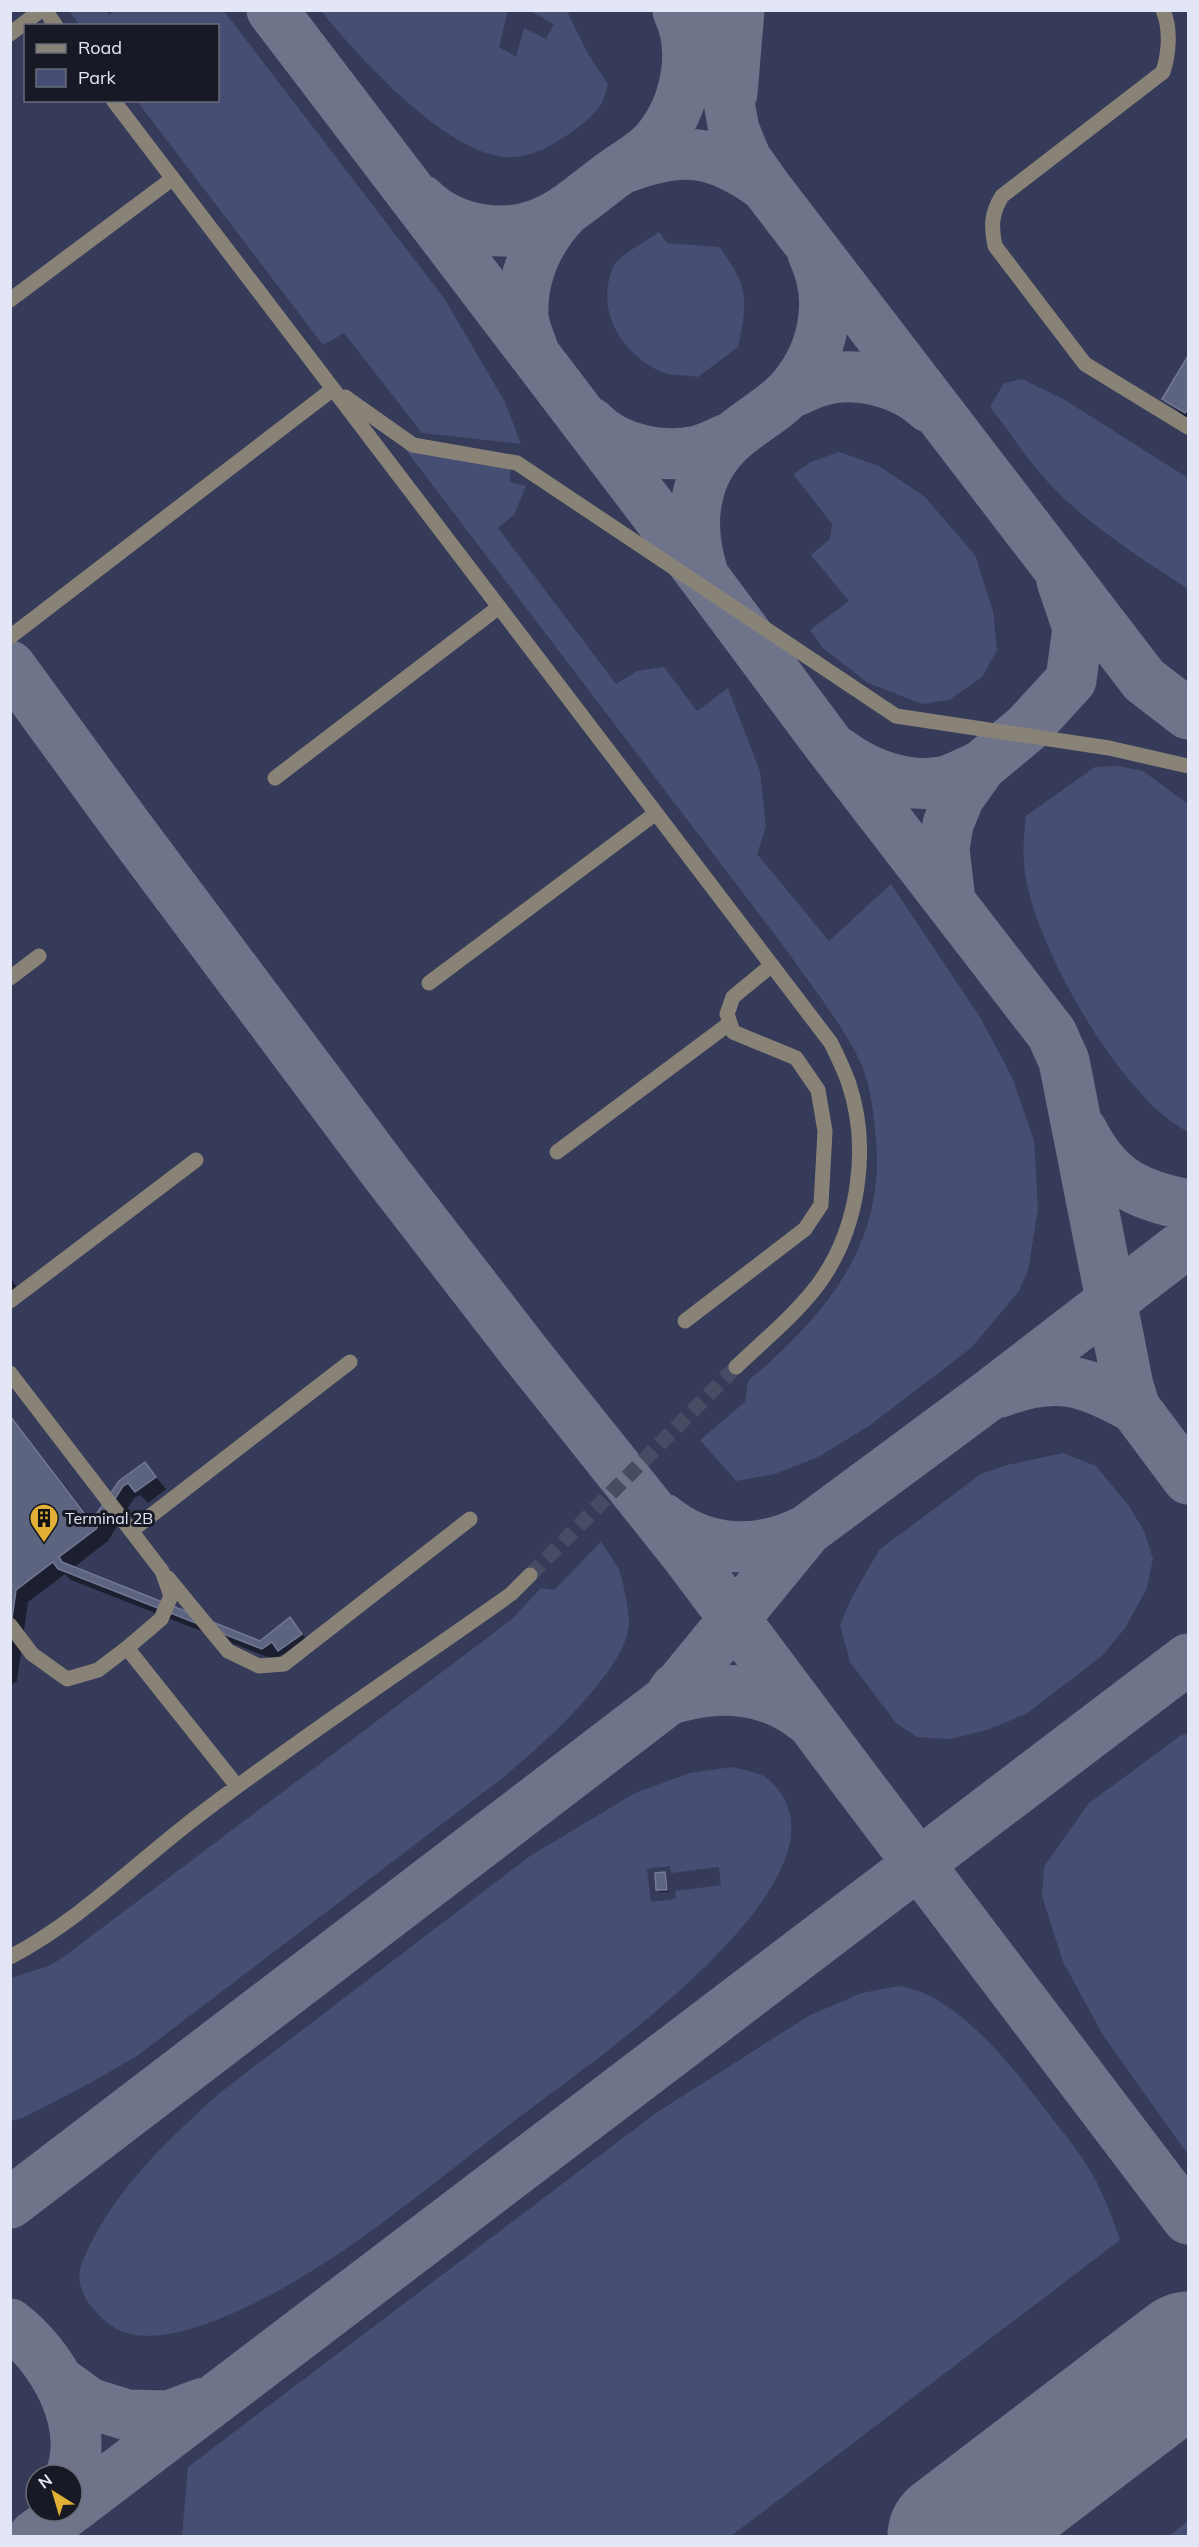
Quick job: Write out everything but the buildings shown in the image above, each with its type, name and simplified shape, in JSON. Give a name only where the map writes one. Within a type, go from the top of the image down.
[{"type":"lane","points":[[10,34],[43,10],[54,24]]},
{"type":"lane","points":[[1163,10],[1168,36],[1167,58],[1163,72],[1002,196],[994,210],[991,226],[995,246],[1085,364],[1188,427]]},
{"type":"lane","points":[[114,102],[831,1043],[848,1082],[859,1145],[858,1177],[845,1237],[833,1262],[794,1311],[736,1367]]},
{"type":"lane","points":[[10,300],[172,179]]},
{"type":"lane","points":[[10,637],[333,389]]},
{"type":"lane","points":[[333,389],[413,445],[517,463],[896,716],[1109,748],[1188,766]]},
{"type":"lane","points":[[275,778],[499,607]]},
{"type":"lane","points":[[429,983],[656,813]]},
{"type":"lane","points":[[10,978],[39,956]]},
{"type":"lane","points":[[685,1321],[805,1229],[821,1205],[825,1131],[818,1090],[796,1058],[733,1032],[727,1014],[733,997],[772,965]]},
{"type":"lane","points":[[557,1152],[730,1023]]},
{"type":"lane","points":[[10,1301],[196,1160]]},
{"type":"lane","points":[[131,1531],[350,1362]]},
{"type":"lane","points":[[10,1372],[162,1571],[228,1651],[259,1666],[284,1664],[470,1519]]},
{"type":"lane","points":[[10,1625],[32,1654],[67,1679],[98,1670],[160,1619],[171,1596],[162,1571]]},
{"type":"lane","points":[[10,1957],[48,1937],[237,1786],[502,1600],[530,1575]]},
{"type":"lane","points":[[127,1648],[237,1786]]},
{"type":"shaded area","points":[[11,11],[1188,11],[1188,2536],[11,2536]]},
{"type":"green space","points":[[115,10],[224,11],[444,298],[505,402],[521,444],[422,433],[344,333],[323,345],[138,102],[219,102],[219,24],[79,24],[69,11],[106,11],[109,15]]},
{"type":"green space","points":[[321,11],[508,11],[499,47],[516,57],[524,28],[546,39],[554,24],[530,11],[567,11],[588,54],[608,84],[603,101],[596,111],[554,144],[516,157],[491,155],[464,143],[409,103],[358,53]]},
{"type":"green space","points":[[659,232],[667,243],[719,247],[736,272],[744,294],[738,347],[698,377],[661,372],[646,364],[623,341],[609,313],[607,298],[614,265],[628,252]]},
{"type":"green space","points":[[1022,379],[1065,400],[1188,478],[1188,589],[1090,521],[1055,490],[1033,465],[990,407],[1004,383]]},
{"type":"green space","points":[[402,445],[511,462],[510,482],[526,486],[514,515],[498,528],[616,684],[637,671],[664,667],[697,711],[728,688],[760,772],[766,827],[757,854],[829,941],[891,884],[980,1017],[1012,1077],[1034,1140],[1038,1209],[1028,1271],[1019,1291],[971,1348],[869,1426],[818,1457],[775,1474],[736,1481],[700,1440],[745,1402],[748,1381],[777,1356],[827,1301],[862,1241],[872,1207],[877,1170],[873,1112],[862,1067],[843,1031],[788,952]]},
{"type":"green space","points":[[839,452],[879,466],[925,497],[975,555],[993,611],[997,650],[982,677],[949,700],[922,704],[868,683],[822,647],[810,630],[849,601],[811,555],[830,539],[832,524],[793,474],[811,462]]},
{"type":"green space","points":[[1118,766],[1143,771],[1188,804],[1188,1132],[1163,1115],[1137,1089],[1088,1023],[1049,949],[1027,884],[1023,850],[1026,816],[1095,767]]},
{"type":"green space","points":[[1063,1453],[1096,1466],[1129,1506],[1145,1533],[1153,1559],[1147,1588],[1125,1628],[1103,1655],[1026,1714],[987,1730],[950,1739],[917,1737],[896,1723],[850,1662],[840,1625],[851,1599],[879,1550],[981,1474],[1007,1465]]},
{"type":"green space","points":[[601,1542],[621,1574],[629,1624],[624,1643],[613,1664],[598,1685],[559,1728],[505,1776],[137,2056],[23,2118],[11,2121],[11,1978],[51,1965],[66,1955],[511,1620],[541,1588],[554,1590]]},
{"type":"green space","points":[[1188,1733],[1188,2155],[1103,2035],[1063,1962],[1042,1896],[1044,1867],[1088,1804],[1180,1736]]},
{"type":"green space","points":[[732,1767],[760,1775],[768,1779],[791,1818],[783,1864],[753,1913],[708,1964],[655,2013],[381,2224],[307,2274],[269,2296],[202,2325],[152,2336],[122,2331],[109,2324],[87,2301],[81,2289],[80,2272],[92,2241],[104,2219],[150,2160],[221,2092],[530,1856],[635,1793],[690,1773]],"holes":[[[670,1866],[671,1873],[719,1867],[721,1885],[675,1891],[676,1899],[651,1902],[647,1869]]]},
{"type":"green space","points":[[898,1986],[920,1991],[941,2002],[962,2017],[1001,2056],[1034,2095],[1085,2163],[1103,2195],[1120,2240],[731,2536],[182,2536],[188,2467],[656,2113],[810,2015],[862,1993]]},
{"type":"green space","points":[[1188,2521],[1188,2536],[1169,2536]]},
{"type":"taxiway","points":[[272,10],[704,577],[829,745],[1052,1034],[1064,1061],[1128,1386],[1135,1408],[1188,1479]]},
{"type":"taxiway","points":[[683,10],[703,36],[724,75],[734,130],[746,159],[765,186],[1144,680],[1188,714]]},
{"type":"taxiway","points":[[732,93],[739,10]]},
{"type":"taxiway","points":[[421,200],[447,219],[463,225],[495,231],[512,230],[544,222],[577,202],[650,148],[674,114],[681,97],[687,62],[684,27],[678,11]]},
{"type":"taxiway","points":[[624,168],[663,156],[697,155],[730,164],[765,186]]},
{"type":"taxiway","points":[[534,353],[523,317],[528,273],[539,246],[565,211]]},
{"type":"taxiway","points":[[703,574],[695,536],[695,518],[697,500],[709,466],[734,436],[788,394],[810,363],[817,346],[822,328],[824,290],[813,254]]},
{"type":"taxiway","points":[[788,394],[823,380],[865,378],[893,385],[918,398],[929,407]]},
{"type":"taxiway","points":[[591,423],[613,439],[640,450],[655,453],[697,451],[733,437]]},
{"type":"taxiway","points":[[950,901],[944,849],[948,824],[959,797],[981,766],[1028,727],[1071,680],[1078,628],[1062,581]]},
{"type":"taxiway","points":[[10,666],[386,1173],[526,1354],[685,1553],[1188,2219]]},
{"type":"taxiway","points":[[839,753],[874,773],[914,783],[947,781],[981,766]]},
{"type":"taxiway","points":[[1082,1131],[1102,1162],[1125,1183],[1153,1196],[1188,1205]]},
{"type":"taxiway","points":[[10,2203],[668,1700],[807,1530],[988,1396],[1188,1242]]},
{"type":"taxiway","points":[[1000,1392],[1054,1380],[1084,1385],[1135,1408]]},
{"type":"taxiway","points":[[662,1518],[679,1530],[714,1544],[732,1546],[770,1544],[807,1530],[803,1535]]},
{"type":"taxiway","points":[[84,2499],[1188,1659]]},
{"type":"taxiway","points":[[675,1689],[668,1700],[704,1692],[739,1691],[773,1699],[806,1718]]},
{"type":"taxiway","points":[[1144,2390],[1174,2352],[1188,2318]]},
{"type":"taxiway","points":[[10,2324],[40,2354],[63,2391],[71,2412],[75,2433],[74,2463]]},
{"type":"taxiway","points":[[59,2381],[89,2403],[127,2415],[169,2416],[204,2403]]},
{"type":"taxiway","points":[[34,2536],[52,2523]]},
{"type":"runway","points":[[952,2536],[1188,2356]]},
{"type":"tunnel","points":[[530,1575],[736,1367]]},
{"type":"place","name":"Terminal 2B","points":[[44,1544]]}]
